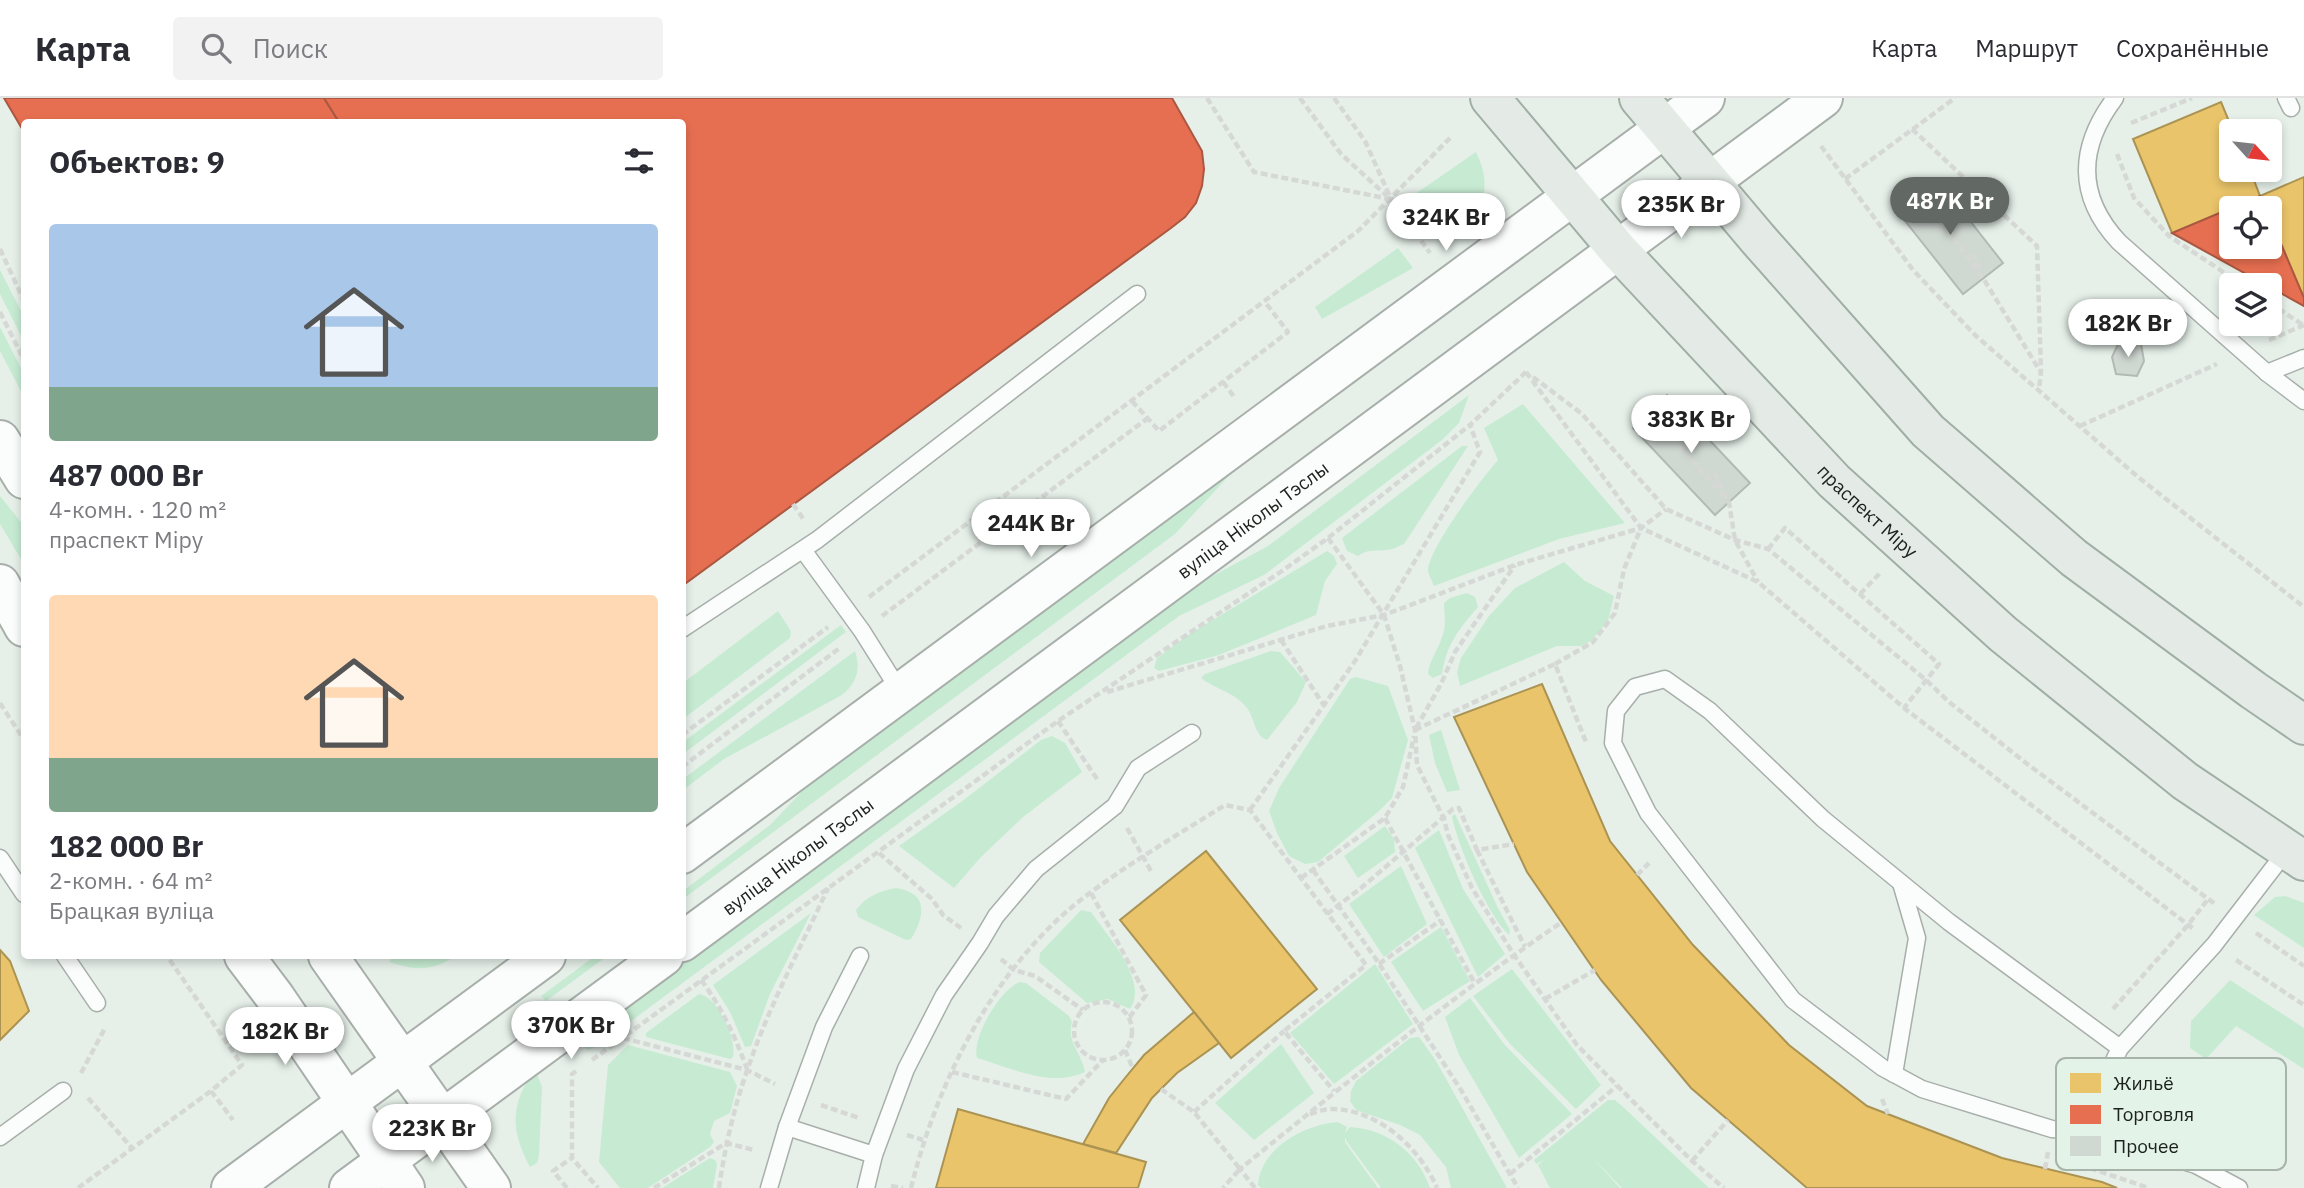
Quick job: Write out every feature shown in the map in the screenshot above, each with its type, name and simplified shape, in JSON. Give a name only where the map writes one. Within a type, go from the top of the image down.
[{"type":"main road","name":"праспект Міру","points":[[1490,98],[1618,250],[1834,481],[2003,634],[2185,781],[2295,856]]},
{"type":"main road","points":[[1639,98],[1928,430],[2074,558],[2304,725]]},
{"type":"main road","points":[[686,851],[1705,98]]},
{"type":"main road","name":"вуліца Ніколы Тэслы","points":[[686,939],[1823,98]]},
{"type":"main road","points":[[0,440],[21,474]]},
{"type":"main road","points":[[1,588],[21,622]]},
{"type":"main road","points":[[246,959],[275,997],[395,1175]]},
{"type":"main road","points":[[330,959],[491,1188]]},
{"type":"main road","points":[[231,1188],[541,959]]},
{"type":"main road","points":[[349,1188],[395,1175],[443,1119],[660,959]]},
{"type":"lane","points":[[2115,98],[2095,128],[2087,157],[2088,183],[2094,208],[2104,226],[2242,352],[2304,401]]},
{"type":"lane","points":[[686,626],[803,550],[1137,294]]},
{"type":"lane","points":[[2267,373],[2304,358]]},
{"type":"lane","points":[[803,550],[862,631],[901,692]]},
{"type":"lane","points":[[2056,1129],[1922,1089],[1883,1068],[1793,1000],[1648,813],[1614,743],[1616,710],[1635,687],[1665,679],[1710,711],[1823,819],[1960,931],[2120,1048]]},
{"type":"lane","points":[[866,1188],[874,1154],[906,1069],[944,995],[996,916],[1036,869],[1115,806],[1138,768],[1192,733]]},
{"type":"lane","points":[[2115,1058],[2120,1048],[2214,945],[2234,918],[2295,856]]},
{"type":"lane","points":[[0,858],[21,890]]},
{"type":"lane","points":[[1894,1074],[1917,938],[1901,883]]},
{"type":"lane","points":[[769,1188],[787,1128],[824,1027],[860,956]]},
{"type":"lane","points":[[67,959],[97,1003]]},
{"type":"lane","points":[[0,1137],[63,1091]]},
{"type":"lane","points":[[787,1128],[874,1154]]},
{"type":"lane","points":[[2205,1170],[2239,1188]]},
{"type":"path","points":[[1207,98],[1254,172],[1391,199]]},
{"type":"path","points":[[1300,98],[1341,154],[1391,199]]},
{"type":"path","points":[[1334,98],[1364,141],[1391,199],[1430,253]]},
{"type":"path","points":[[1845,179],[1955,98]]},
{"type":"path","points":[[2120,127],[2192,98]]},
{"type":"path","points":[[1912,129],[2037,246],[2041,371],[2039,391]]},
{"type":"path","points":[[1813,136],[1913,270],[1975,335],[2138,477],[2304,607]]},
{"type":"path","points":[[686,731],[1358,231],[1450,138]]},
{"type":"path","points":[[2113,145],[2134,198],[2169,236],[2225,273]]},
{"type":"path","points":[[1941,221],[1983,278],[2041,371]]},
{"type":"path","points":[[0,250],[21,295]]},
{"type":"path","points":[[1973,253],[1983,278]]},
{"type":"path","points":[[1132,401],[1159,432],[1288,332],[1265,302]]},
{"type":"path","points":[[2282,311],[2304,325]]},
{"type":"path","points":[[0,312],[21,354]]},
{"type":"path","points":[[2080,426],[2304,325]]},
{"type":"path","points":[[598,1188],[572,1157],[572,1074],[1058,721],[1328,538],[1470,425],[1526,372]]},
{"type":"path","points":[[1526,372],[1582,414],[1666,509],[1735,540],[1768,549],[1926,680],[1948,702],[2026,763],[2234,918],[2304,966]]},
{"type":"path","points":[[1526,372],[1641,528],[1758,582],[1904,708],[2214,945],[2304,1005]]},
{"type":"path","points":[[686,764],[1148,418]]},
{"type":"path","points":[[1657,421],[1728,502]]},
{"type":"path","points":[[1250,810],[1355,661],[1480,452],[1470,425]]},
{"type":"path","points":[[1714,473],[1728,502],[1735,540],[1758,582]]},
{"type":"path","points":[[1101,694],[1327,626],[1384,615],[1515,565],[1641,528],[1666,509]]},
{"type":"path","points":[[1555,664],[1593,642],[1615,614],[1624,569],[1641,528]]},
{"type":"path","points":[[1768,549],[1785,528],[1939,664],[1904,708]]},
{"type":"path","points":[[1328,538],[1384,615],[1415,730],[1417,765],[1444,819],[1448,835],[1472,888],[1514,955],[1577,1045],[1692,1161],[1724,1188]]},
{"type":"path","points":[[1301,878],[1385,818],[1403,787],[1415,730],[1441,684],[1455,652],[1515,565]]},
{"type":"path","points":[[1281,640],[1323,704]]},
{"type":"path","points":[[0,703],[21,735]]},
{"type":"path","points":[[911,1188],[923,1140],[952,1072],[980,1017],[1014,970],[1047,930],[1091,893],[1225,805],[1250,810],[1366,965]]},
{"type":"path","points":[[1327,914],[1453,809],[1460,808],[1525,947]]},
{"type":"path","points":[[1385,818],[1475,985]]},
{"type":"path","points":[[1477,849],[1514,844]]},
{"type":"path","points":[[879,853],[932,899],[943,915],[1014,970],[1035,976],[1083,1010]]},
{"type":"path","points":[[1637,875],[1649,863]]},
{"type":"path","points":[[1313,870],[1378,961],[1420,1026],[1518,1188]]},
{"type":"path","points":[[719,1188],[726,1143],[747,1070],[762,1030],[830,885]]},
{"type":"path","points":[[1091,893],[1146,995],[1129,1018]]},
{"type":"path","points":[[1194,1112],[1284,1031],[1366,965],[1378,961],[1441,920]]},
{"type":"path","points":[[1223,1188],[1240,1169],[1334,1091],[1562,922]]},
{"type":"path","points":[[78,1188],[211,1091],[242,1065],[169,959]]},
{"type":"path","points":[[1545,999],[1595,970]]},
{"type":"path","points":[[701,980],[720,1006],[735,1034],[747,1070]]},
{"type":"path","points":[[1099,1002],[1116,1006],[1129,1018],[1131,1035],[1125,1050],[1115,1057],[1104,1060],[1087,1056],[1076,1042],[1074,1025],[1083,1010],[1099,1002]]},
{"type":"path","points":[[63,1091],[83,1071],[106,1026],[97,1003]]},
{"type":"path","points":[[1284,1031],[1334,1091]]},
{"type":"path","points":[[1125,1050],[1133,1069]]},
{"type":"path","points":[[952,1072],[1066,1099],[1104,1060]]},
{"type":"path","points":[[1510,1174],[1617,1086]]},
{"type":"path","points":[[1161,1089],[1194,1112],[1255,1188]]},
{"type":"path","points":[[211,1091],[233,1120]]},
{"type":"path","points":[[1880,1094],[1888,1114]]},
{"type":"path","points":[[1309,1114],[1330,1108],[1345,1111],[1390,1129],[1418,1154],[1437,1188]]},
{"type":"path","points":[[1692,1161],[1728,1120]]},
{"type":"path","points":[[654,1188],[726,1143]]},
{"type":"path","points":[[567,1188],[553,1171],[572,1157]]},
{"type":"green space","points":[[1476,152],[1484,180],[1481,203],[1468,223],[1447,243],[1422,214],[1418,192]]},
{"type":"green space","points":[[1398,248],[1413,268],[1322,319],[1315,307]]},
{"type":"green space","points":[[0,270],[21,311],[21,336],[0,294]]},
{"type":"green space","points":[[0,327],[21,368],[21,391],[0,351]]},
{"type":"green space","points":[[1469,395],[1459,423],[1442,440],[1264,575],[1179,616],[596,1047],[587,1050],[579,1038],[1172,598],[1268,546]]},
{"type":"green space","points":[[1523,404],[1625,523],[1559,539],[1434,586],[1428,571],[1437,547],[1469,497],[1498,460],[1484,428]]},
{"type":"green space","points":[[1462,446],[1468,446],[1404,544],[1389,550],[1368,551],[1358,556],[1347,551],[1342,538]]},
{"type":"green space","points":[[1239,465],[1175,534],[686,897],[686,889],[770,825],[837,755]]},
{"type":"green space","points":[[0,496],[21,522],[21,559],[0,524]]},
{"type":"green space","points":[[1327,551],[1334,556],[1337,564],[1325,581],[1316,615],[1219,655],[1159,671],[1154,668],[1157,658],[1188,635]]},
{"type":"green space","points":[[1564,562],[1585,581],[1614,596],[1608,621],[1591,641],[1581,646],[1557,646],[1460,686],[1457,672],[1461,658],[1489,616],[1515,588]]},
{"type":"green space","points":[[1467,593],[1475,597],[1478,607],[1454,638],[1442,674],[1433,678],[1428,674],[1444,633],[1444,603],[1450,598]]},
{"type":"green space","points":[[778,611],[791,631],[790,638],[686,717],[686,681]]},
{"type":"green space","points":[[841,625],[846,632],[686,752],[686,740]]},
{"type":"green space","points":[[855,651],[858,664],[856,675],[851,686],[842,695],[724,759],[686,788],[686,777]]},
{"type":"green space","points":[[1271,651],[1280,652],[1306,682],[1297,702],[1267,740],[1260,734],[1250,712],[1242,703],[1201,678],[1205,674]]},
{"type":"green space","points":[[1356,677],[1388,686],[1408,740],[1392,798],[1318,862],[1305,864],[1289,856],[1269,811],[1279,788],[1350,679]]},
{"type":"green space","points":[[1441,730],[1460,790],[1447,792],[1435,763],[1429,735]]},
{"type":"green space","points":[[1052,736],[1065,743],[1082,772],[1023,817],[981,857],[954,888],[899,846],[1041,740]]},
{"type":"green space","points":[[1455,814],[1510,930],[1509,935],[1492,912],[1474,879],[1455,829],[1452,816]]},
{"type":"green space","points":[[1385,826],[1394,839],[1395,852],[1358,878],[1344,856]]},
{"type":"green space","points":[[1439,830],[1463,889],[1505,954],[1478,977],[1415,848]]},
{"type":"green space","points":[[1401,866],[1427,924],[1384,957],[1349,904]]},
{"type":"green space","points":[[896,888],[907,891],[919,900],[921,914],[911,939],[906,940],[858,917],[856,910],[864,901]]},
{"type":"green space","points":[[2285,896],[2304,903],[2304,948],[2254,915],[2275,897]]},
{"type":"green space","points":[[1081,910],[1091,912],[1124,959],[1134,986],[1135,998],[1130,1009],[1108,999],[1087,1003],[1039,962],[1040,953]]},
{"type":"green space","points":[[811,913],[770,994],[751,1046],[745,1047],[730,1012],[713,985]]},
{"type":"green space","points":[[1441,927],[1470,981],[1423,1011],[1391,962]]},
{"type":"green space","points":[[392,959],[451,959],[422,968],[389,962]]},
{"type":"green space","points":[[591,959],[603,959],[546,1001],[541,996]]},
{"type":"green space","points":[[1375,964],[1413,1024],[1334,1084],[1290,1033]]},
{"type":"green space","points":[[1512,969],[1601,1085],[1576,1109],[1510,1044],[1473,996]]},
{"type":"green space","points":[[2230,980],[2304,1028],[2304,1069],[2236,1026],[2205,1058],[2190,1048],[2191,1021]]},
{"type":"green space","points":[[1020,982],[1026,983],[1069,1016],[1072,1022],[1071,1036],[1085,1072],[1059,1078],[1045,1077],[977,1058],[976,1049],[989,1015],[1004,994]]},
{"type":"green space","points":[[699,994],[713,1003],[725,1020],[732,1040],[733,1057],[730,1059],[646,1037],[646,1033]]},
{"type":"green space","points":[[1470,998],[1504,1044],[1572,1114],[1519,1158],[1459,1055],[1445,1017]]},
{"type":"green space","points":[[1419,1037],[1436,1061],[1507,1188],[1451,1188],[1446,1167],[1420,1135],[1356,1110],[1350,1101],[1356,1081],[1410,1038]]},
{"type":"green space","points":[[1281,1044],[1314,1093],[1254,1140],[1215,1103]]},
{"type":"green space","points":[[628,1045],[730,1072],[737,1086],[730,1113],[714,1121],[710,1134],[714,1142],[710,1147],[648,1188],[620,1188],[599,1162],[608,1065]]},
{"type":"green space","points":[[535,1069],[542,1087],[539,1156],[537,1163],[530,1167],[519,1141],[516,1117],[521,1094]]},
{"type":"green space","points":[[1608,1100],[1615,1100],[1622,1106],[1709,1188],[1622,1188],[1592,1157],[1620,1188],[1550,1188],[1538,1165],[1544,1160],[1536,1164],[1534,1160]]},
{"type":"green space","points":[[1338,1122],[1347,1127],[1345,1133],[1350,1127],[1364,1129],[1376,1132],[1399,1145],[1418,1164],[1430,1188],[1381,1188],[1345,1137],[1345,1142],[1378,1188],[1261,1188],[1258,1185],[1267,1160],[1287,1140],[1312,1127]]},
{"type":"green space","points":[[710,1158],[717,1164],[713,1188],[662,1188]]},
{"type":"building: Жильё","points":[[2221,102],[2228,119],[2219,119],[2219,182],[2255,182],[2260,196],[2219,196],[2219,213],[2172,233],[2133,139]]},
{"type":"building: Жильё","points":[[2304,177],[2304,298],[2282,246],[2282,196],[2260,196]]},
{"type":"building: Жильё","points":[[1542,684],[1610,841],[1693,945],[1789,1045],[1867,1106],[2002,1158],[2117,1188],[1807,1188],[1691,1088],[1601,980],[1527,872],[1454,717]]},
{"type":"building: Жильё","points":[[1206,851],[1317,989],[1231,1058],[1120,920]]},
{"type":"building: Жильё","points":[[0,950],[10,961],[29,1011],[0,1040]]},
{"type":"building: Жильё","points":[[1194,1012],[1219,1043],[1177,1073],[1152,1098],[1116,1153],[1083,1144],[1109,1098],[1144,1055]]},
{"type":"building: Жильё","points":[[958,1109],[1146,1162],[1138,1188],[936,1188]]},
{"type":"building: Торговля","points":[[4,98],[324,98],[337,119],[21,119],[21,127]]},
{"type":"building: Торговля","points":[[324,98],[1172,98],[1202,151],[1204,169],[1196,203],[1185,217],[686,583],[686,119],[337,119]]},
{"type":"building: Торговля","points":[[2219,213],[2219,259],[2172,233]]},
{"type":"building: Торговля","points":[[2282,246],[2304,298],[2304,306],[2282,294],[2282,273],[2244,273],[2219,259],[2282,259]]},
{"type":"building: Прочее","points":[[1938,180],[2003,263],[1963,294],[1898,212]]},
{"type":"building: Прочее","points":[[2119,342],[2141,344],[2144,361],[2137,376],[2116,374],[2112,357]]},
{"type":"building: Прочее","points":[[1667,395],[1750,483],[1715,515],[1633,428]]}]
